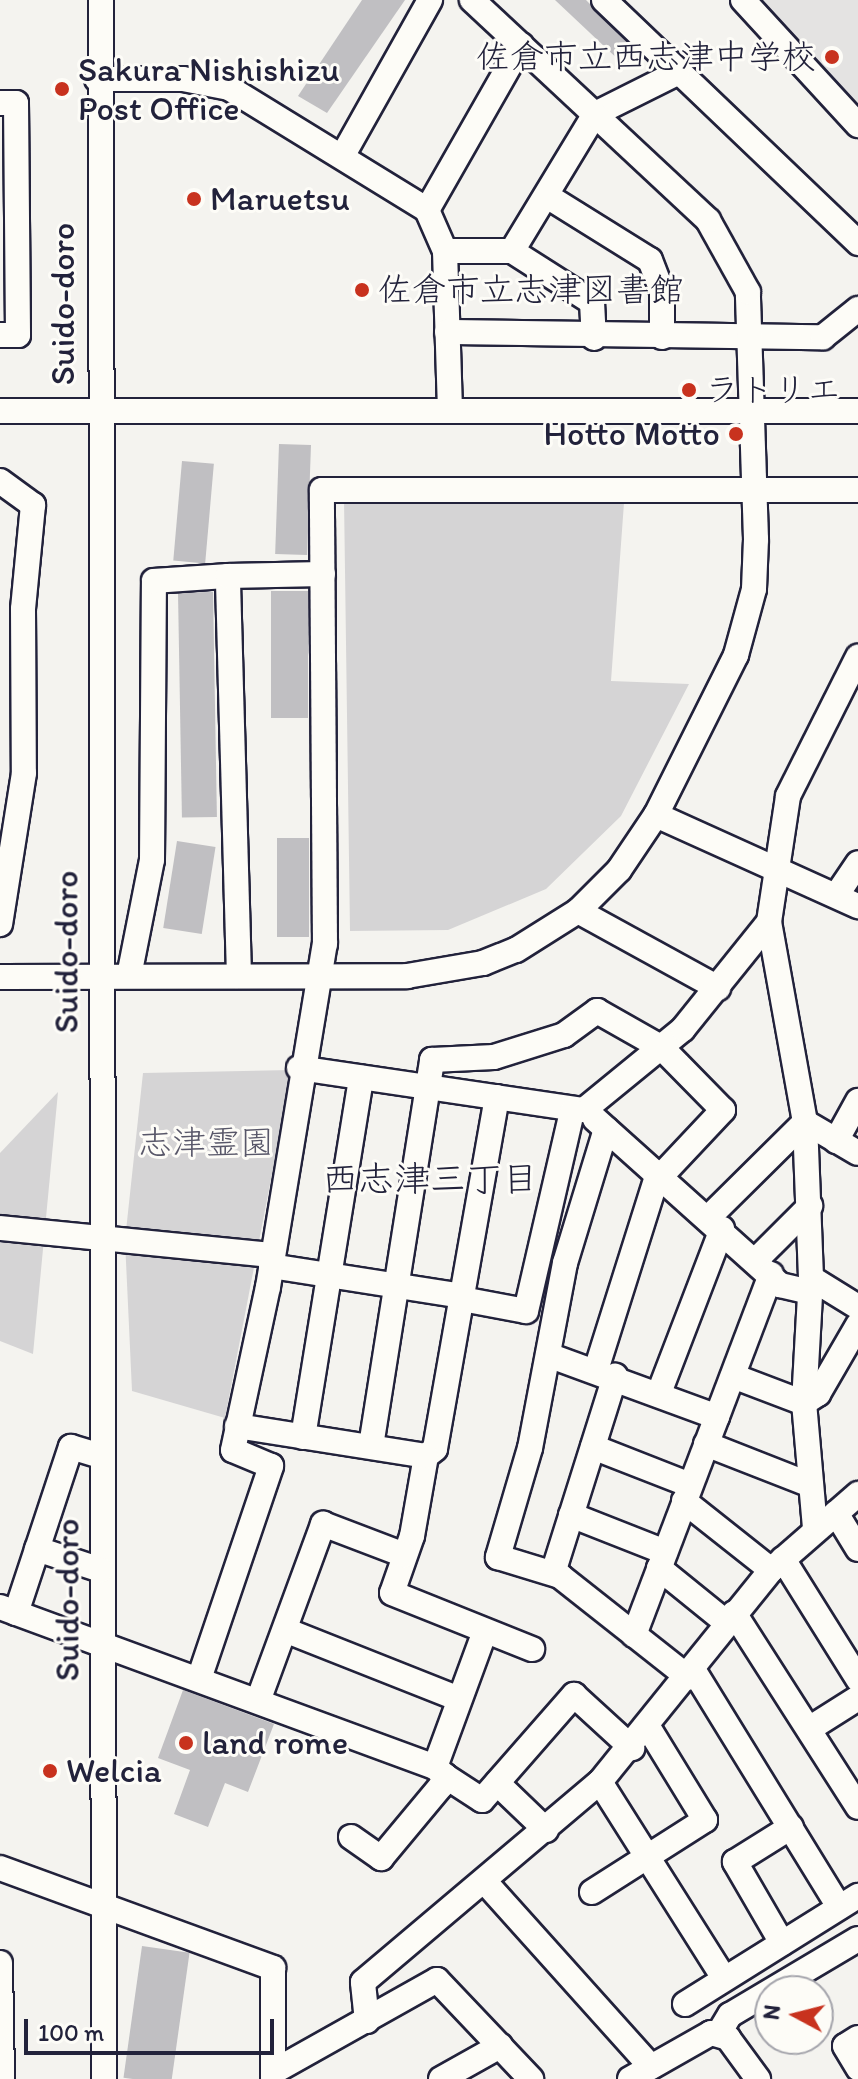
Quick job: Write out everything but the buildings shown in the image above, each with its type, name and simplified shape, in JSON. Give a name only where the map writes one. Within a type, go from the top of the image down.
[{"type":"street","name":"Suido-doro","points":[[101,0],[97,79],[97,411],[104,2079]]},
{"type":"street","points":[[343,155],[430,0]]},
{"type":"street","points":[[0,977],[407,976],[483,963],[578,911],[619,870],[656,815],[748,621],[756,489],[756,411],[755,336],[748,292],[708,220],[472,0]]},
{"type":"street","points":[[604,0],[858,243]]},
{"type":"street","points":[[743,0],[858,125]]},
{"type":"street","points":[[427,210],[521,45]]},
{"type":"street","points":[[512,251],[595,114],[677,73]]},
{"type":"street","points":[[97,79],[183,79],[229,88],[343,155],[427,210],[445,251],[450,411]]},
{"type":"street","points":[[0,103],[16,103],[18,335],[0,335]]},
{"type":"street","points":[[547,196],[650,260],[662,291],[662,337]]},
{"type":"street","points":[[445,251],[512,251],[592,302],[594,338]]},
{"type":"street","points":[[447,332],[594,338],[823,337],[858,309]]},
{"type":"street","points":[[0,411],[858,411]]},
{"type":"street","points":[[0,481],[33,505],[12,606],[12,772],[0,924]]},
{"type":"street","points":[[199,1679],[271,1466],[233,1450],[271,1260],[299,1068],[322,976],[322,490],[858,490]]},
{"type":"street","points":[[129,976],[152,860],[154,581],[323,574]]},
{"type":"street","points":[[228,576],[239,976]]},
{"type":"street","points":[[815,1528],[808,1484],[804,1403],[811,1285],[805,1122],[769,922],[788,796],[858,657]]},
{"type":"street","points":[[656,815],[776,875],[848,900],[858,863]]},
{"type":"street","points":[[578,911],[718,988]]},
{"type":"street","points":[[0,1228],[101,1237],[271,1260],[329,1275],[526,1311],[578,1110],[662,1048],[718,988],[769,922]]},
{"type":"street","points":[[371,1446],[432,1060],[494,1057],[564,1035],[597,1011],[662,1048],[723,1110],[659,1175],[606,1373],[593,1447],[553,1573]]},
{"type":"street","points":[[299,1068],[578,1110],[606,1129],[716,1222],[780,1285],[811,1285],[858,1307]]},
{"type":"street","points":[[303,1437],[361,1078]]},
{"type":"street","points":[[497,1097],[435,1449],[426,1456],[404,1555],[392,1593],[532,1649]]},
{"type":"street","points":[[836,1141],[858,1101]]},
{"type":"street","points":[[805,1122],[858,1153]]},
{"type":"street","points":[[659,1393],[716,1222],[805,1122]]},
{"type":"street","points":[[606,1129],[565,1263],[548,1355],[498,1557],[553,1573],[691,1674],[791,1827],[849,1902],[685,2004]]},
{"type":"street","points":[[634,1635],[733,1376],[764,1266],[810,1206]]},
{"type":"street","points":[[804,1403],[818,1394],[858,1325]]},
{"type":"street","points":[[548,1355],[606,1373],[717,1417]]},
{"type":"street","points":[[733,1376],[804,1403]]},
{"type":"street","points":[[237,1426],[426,1456]]},
{"type":"street","points":[[706,1444],[808,1484]]},
{"type":"street","points":[[101,1456],[71,1447],[37,1549],[8,1610],[258,1701],[440,1772],[482,1800],[574,1695],[632,1748]]},
{"type":"street","points":[[593,1447],[687,1493],[777,1564],[858,1679]]},
{"type":"street","points":[[367,2021],[363,1982],[486,1883],[600,1782],[632,1748],[731,1618],[777,1564],[858,1494]]},
{"type":"street","points":[[836,1513],[858,1549]]},
{"type":"street","points":[[571,1515],[662,1560],[731,1618],[809,1729],[858,1807]]},
{"type":"street","points":[[258,1701],[323,1524],[404,1555]]},
{"type":"street","points":[[37,1549],[101,1570]]},
{"type":"street","points":[[285,1630],[459,1699]]},
{"type":"street","points":[[351,1837],[381,1858],[440,1772],[459,1699],[485,1631]]},
{"type":"street","points":[[809,1729],[858,1698]]},
{"type":"street","points":[[592,1892],[705,1820],[648,1727]]},
{"type":"street","points":[[600,1782],[724,1978]]},
{"type":"street","points":[[497,1783],[546,1830]]},
{"type":"street","points":[[782,1943],[735,1862],[791,1827]]},
{"type":"street","points":[[0,1868],[273,1968],[273,2076]]},
{"type":"street","points":[[486,1883],[641,2073],[694,2040],[727,2040]]},
{"type":"street","points":[[758,2079],[727,2040],[730,2015],[858,1939]]},
{"type":"street","points":[[0,1963],[2,2079]]},
{"type":"street","points":[[273,2076],[437,1980],[531,2079]]},
{"type":"street","points":[[858,2038],[845,2046],[858,2068]]},
{"type":"street","points":[[441,2079],[500,2046]]},
{"type":"shaded area","name":"佐倉市立西志津中学校","points":[[754,0],[858,0],[858,113]]},
{"type":"green space","points":[[344,499],[624,503],[611,681],[689,684],[621,816],[546,889],[448,930],[350,931]]},
{"type":"green space","name":"志津霊園","points":[[292,1070],[225,1418],[132,1391],[125,1240],[143,1073]]},
{"type":"green space","name":"志津霊園","points":[[58,1092],[33,1354],[0,1341],[0,1153]]},
{"type":"place","name":"佐倉市立西志津中学校","points":[[832,57]]},
{"type":"place","name":"Sakura Nishishizu Post Office","points":[[62,89]]},
{"type":"place","name":"Maruetsu","points":[[194,199]]},
{"type":"place","name":"佐倉市立志津図書館","points":[[362,290]]},
{"type":"place","name":"ラトリエ","points":[[689,390]]},
{"type":"place","name":"Hotto Motto","points":[[736,434]]},
{"type":"place","name":"land rome","points":[[186,1743]]},
{"type":"place","name":"Welcia","points":[[50,1771]]},
{"type":"district","name":"西志津三丁目","points":[[430,1179]]}]
